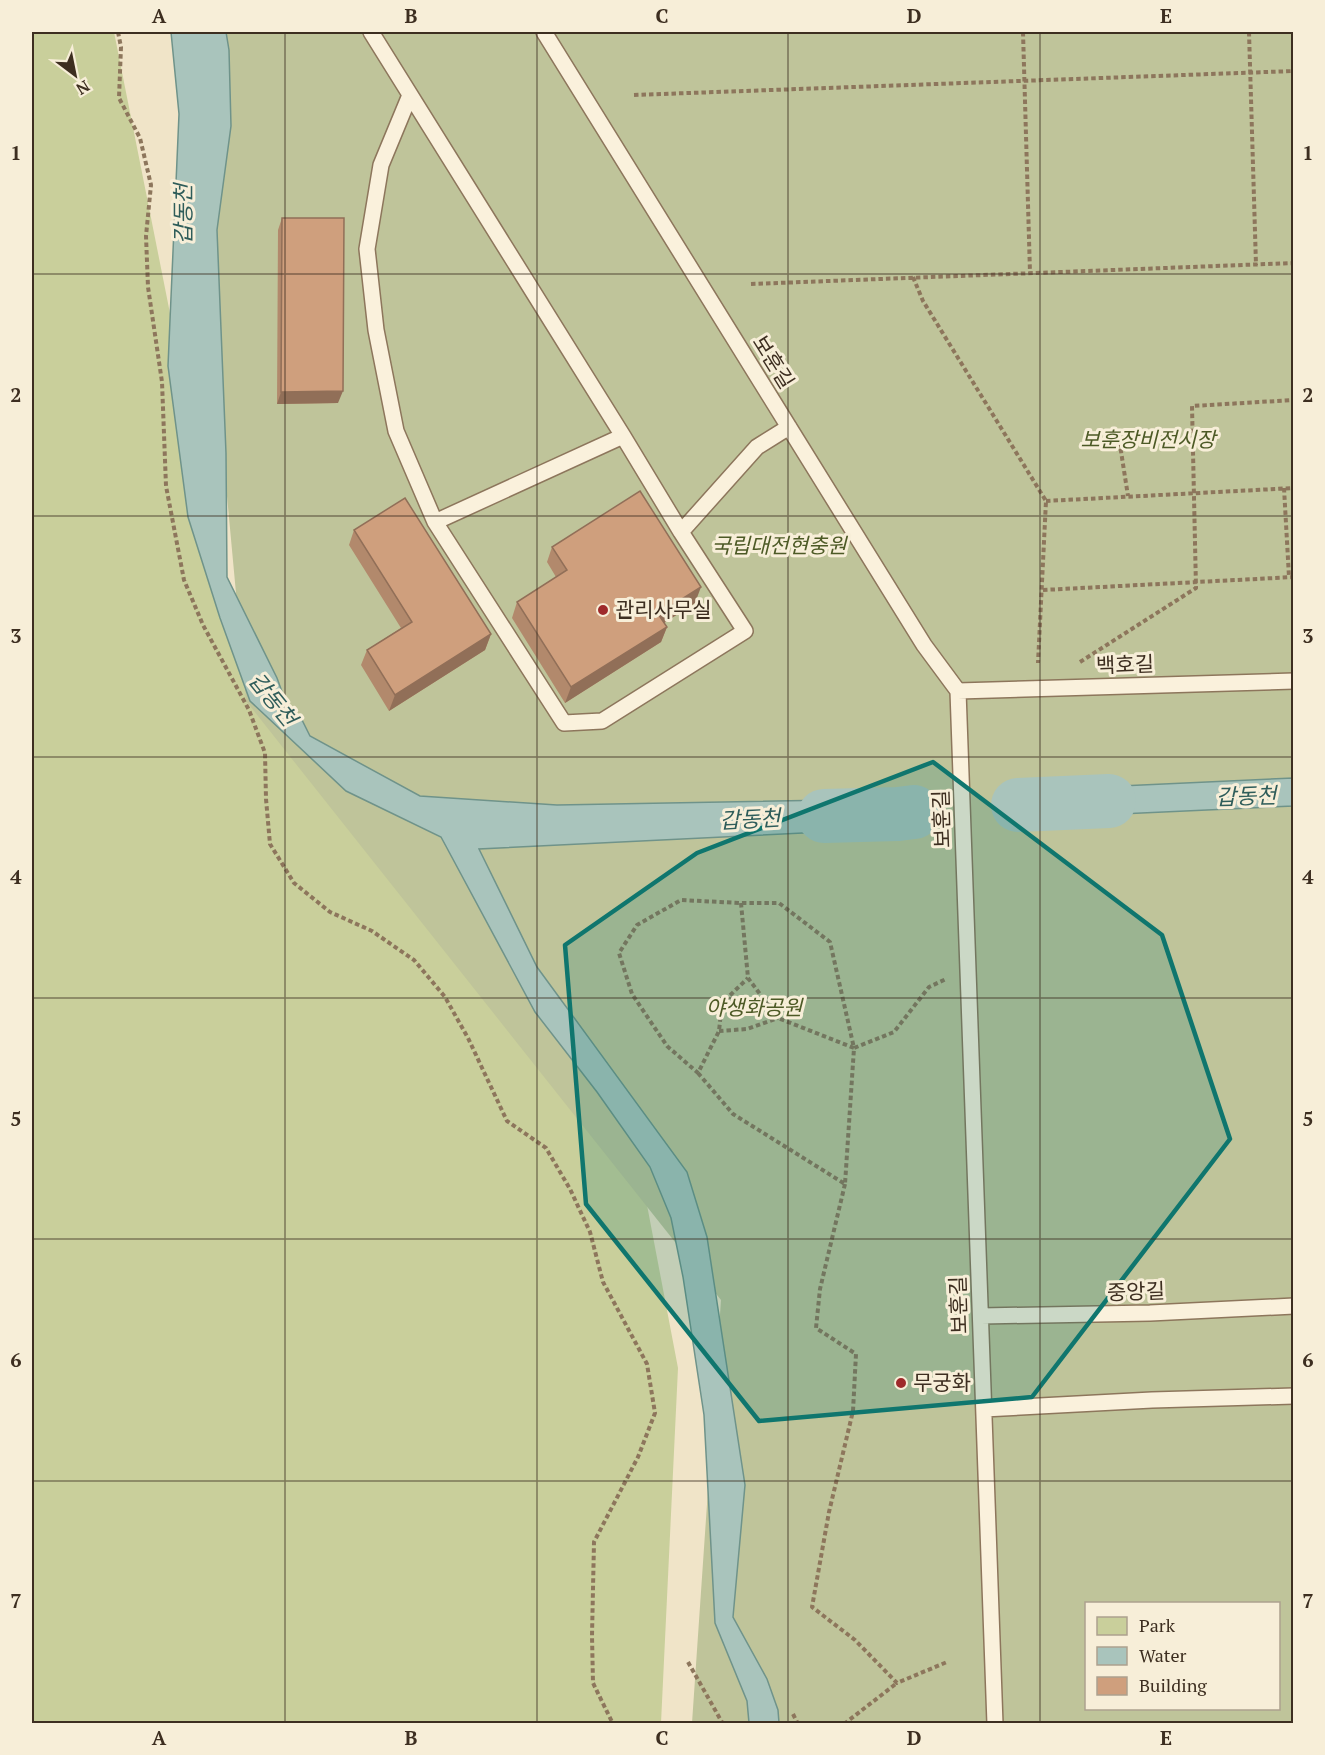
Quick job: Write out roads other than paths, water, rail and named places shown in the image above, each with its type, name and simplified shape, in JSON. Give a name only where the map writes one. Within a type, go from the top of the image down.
[{"type":"lane","points":[[370,32],[410,95],[623,436],[681,532],[745,631],[602,720],[564,723],[435,522],[396,431],[376,330],[367,249],[381,165],[410,95]]},
{"type":"lane","name":"보훈길","points":[[544,32],[924,645],[958,692],[995,1724]]},
{"type":"lane","points":[[681,532],[757,447],[789,427]]},
{"type":"lane","points":[[435,522],[623,436]]},
{"type":"lane","name":"백호길","points":[[958,692],[1293,681]]},
{"type":"lane","name":"중앙길","points":[[981,1316],[1150,1313],[1293,1306]]},
{"type":"lane","points":[[984,1409],[1152,1400],[1293,1396]]},
{"type":"water","points":[[171,32],[226,32],[229,50],[231,126],[217,230],[226,453],[227,577],[277,678],[292,719],[300,716],[310,736],[420,796],[557,805],[888,799],[895,805],[898,814],[894,822],[885,829],[479,849],[537,967],[687,1172],[707,1237],[745,1485],[733,1617],[767,1679],[778,1710],[779,1723],[749,1723],[747,1701],[715,1623],[704,1415],[683,1277],[671,1218],[650,1167],[597,1092],[535,1012],[441,837],[346,791],[250,701],[220,618],[188,517],[168,366],[179,114]]},
{"type":"water","points":[[1293,778],[1293,806],[1055,817],[1041,812],[1034,803],[1038,793],[1055,789]]},
{"type":"waterway","name":"갑동천","points":[[1018,805],[1109,801]]},
{"type":"waterway","name":"갑동천","points":[[824,816],[914,812]]},
{"type":"place","name":"관리사무실","points":[[603,610]]},
{"type":"place","name":"무궁화","points":[[901,1383]]},
{"type":"park label","name":"보훈장비전시장","points":[[1148,440]]},
{"type":"park label","name":"국립대전현충원","points":[[779,546]]},
{"type":"park label","name":"야생화공원","points":[[754,1008]]}]
